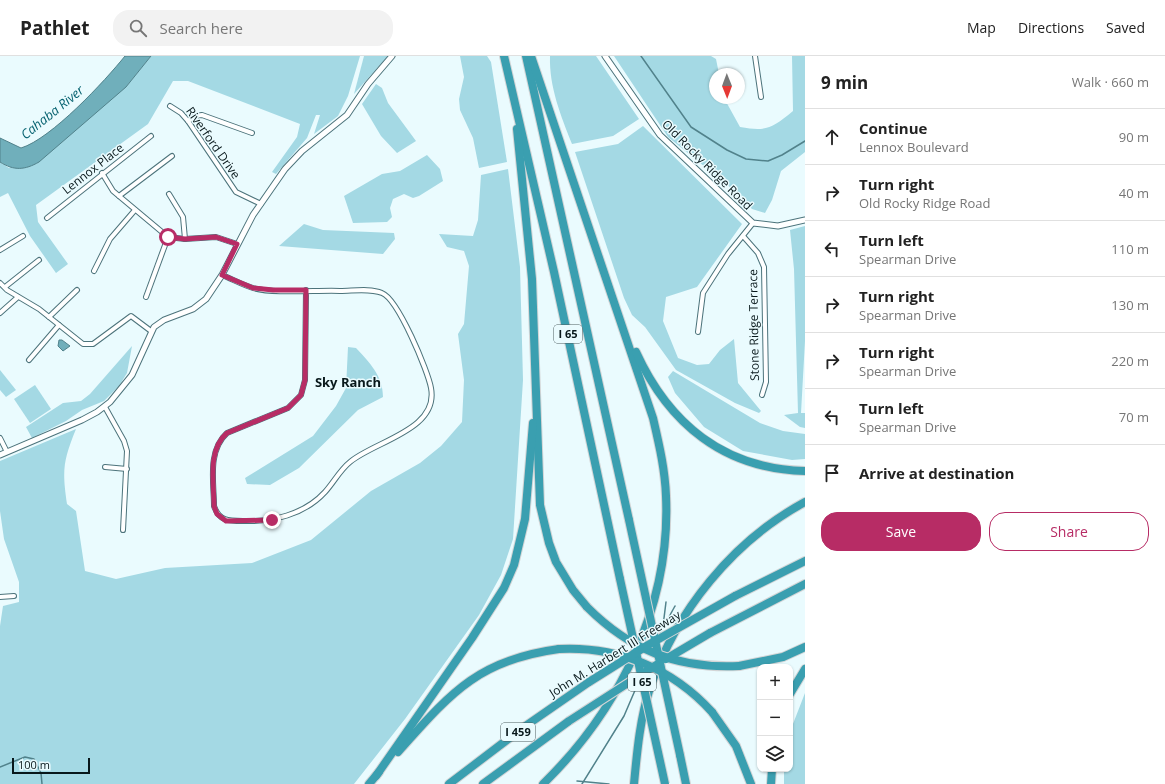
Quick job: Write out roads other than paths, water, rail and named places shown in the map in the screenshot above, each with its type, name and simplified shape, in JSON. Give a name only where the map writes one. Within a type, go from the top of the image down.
[{"type":"highway","name":"I 65","points":[[504,56],[554,272],[665,784]]},
{"type":"highway","name":"I 65","points":[[526,56],[686,784]]},
{"type":"highway","points":[[531,56],[620,316],[653,418],[662,460],[666,496],[663,558],[656,593],[643,633],[626,673],[593,728],[568,760],[543,784]]},
{"type":"highway","points":[[513,90],[532,279],[540,505],[543,522],[556,562],[573,590],[587,607],[614,632],[648,651],[690,664],[739,666],[783,657],[805,647]]},
{"type":"highway","points":[[620,316],[652,385],[670,409],[689,428],[713,446],[744,460],[776,469],[805,471]]},
{"type":"highway","points":[[376,776],[489,613],[504,588],[514,565],[525,519],[530,439],[536,402]]},
{"type":"highway","points":[[634,784],[638,744],[650,688],[674,634],[703,591],[739,550],[762,531],[805,502]]},
{"type":"highway","name":"John M. Harbert III Freeway","points":[[449,784],[524,727],[589,682],[648,645],[735,596],[805,561]]},
{"type":"highway","name":"I 459","points":[[483,784],[569,721],[632,680],[710,633],[805,584]]},
{"type":"highway","points":[[369,784],[447,698],[470,680],[510,659],[559,648],[599,650],[631,658],[646,663],[684,686],[712,712],[736,746],[751,784]]},
{"type":"highway","points":[[793,689],[805,669]]},
{"type":"highway","points":[[772,772],[772,784]]},
{"type":"street","points":[[0,455],[82,420],[105,407],[123,388],[132,375],[151,331],[161,322],[193,309],[213,290],[237,244],[261,204],[285,169],[302,151],[346,115],[368,84],[392,56]]},
{"type":"street","name":"Old Rocky Ridge Road","points":[[605,56],[660,135],[752,223],[778,226],[805,220]]},
{"type":"street","points":[[755,56],[761,97]]},
{"type":"street","name":"Riverford Drive","points":[[170,106],[181,113],[188,121],[236,192],[261,204]]},
{"type":"street","points":[[188,121],[196,116],[202,116],[252,134]]},
{"type":"street","name":"Lennox Place","points":[[47,218],[102,173],[151,136]]},
{"type":"street","points":[[119,196],[172,156]]},
{"type":"street","points":[[102,173],[113,191],[168,237],[185,239],[216,237],[237,244]]},
{"type":"street","points":[[169,194],[183,217],[185,239]]},
{"type":"street","points":[[94,271],[110,239],[135,210]]},
{"type":"street","points":[[698,332],[703,293],[728,254],[752,223]]},
{"type":"street","points":[[0,250],[23,236]]},
{"type":"street","name":"Stone Ridge Terrace","points":[[743,236],[758,253],[764,267],[766,382],[762,395]]},
{"type":"street","points":[[146,297],[168,237]]},
{"type":"street","points":[[5,288],[39,260]]},
{"type":"street","points":[[222,275],[258,289],[306,290],[377,292],[387,296],[399,312],[427,374],[432,392],[431,405],[425,416],[413,426],[350,461],[324,494],[298,511],[272,520],[226,521],[217,514],[214,506],[214,453],[221,438],[227,433],[288,408],[301,395],[305,380],[306,290]]},
{"type":"street","points":[[0,283],[18,297],[49,316],[83,344],[93,344],[131,316],[151,331]]},
{"type":"street","points":[[49,316],[77,290]]},
{"type":"street","points":[[0,313],[18,297]]},
{"type":"street","points":[[29,360],[60,325]]},
{"type":"street","points":[[105,407],[124,441],[127,451],[128,469],[123,530]]},
{"type":"street","points":[[0,438],[7,452]]},
{"type":"street","points":[[105,467],[128,469]]},
{"type":"street","points":[[0,597],[14,596]]},
{"type":"waterway","points":[[641,56],[691,127],[727,150],[746,159],[768,161],[782,155],[805,141]]},
{"type":"waterway","points":[[663,626],[666,602]]},
{"type":"waterway","points":[[659,635],[675,606]]},
{"type":"waterway","points":[[582,784],[624,716],[639,681]]},
{"type":"waterway","points":[[0,767],[25,757],[34,759],[41,773],[42,784]]},
{"type":"waterway","points":[[577,781],[609,784]]},
{"type":"district","name":"Sky Ranch","points":[[348,382]]},
{"type":"water label","name":"Cahaba River","points":[[52,112]]}]
